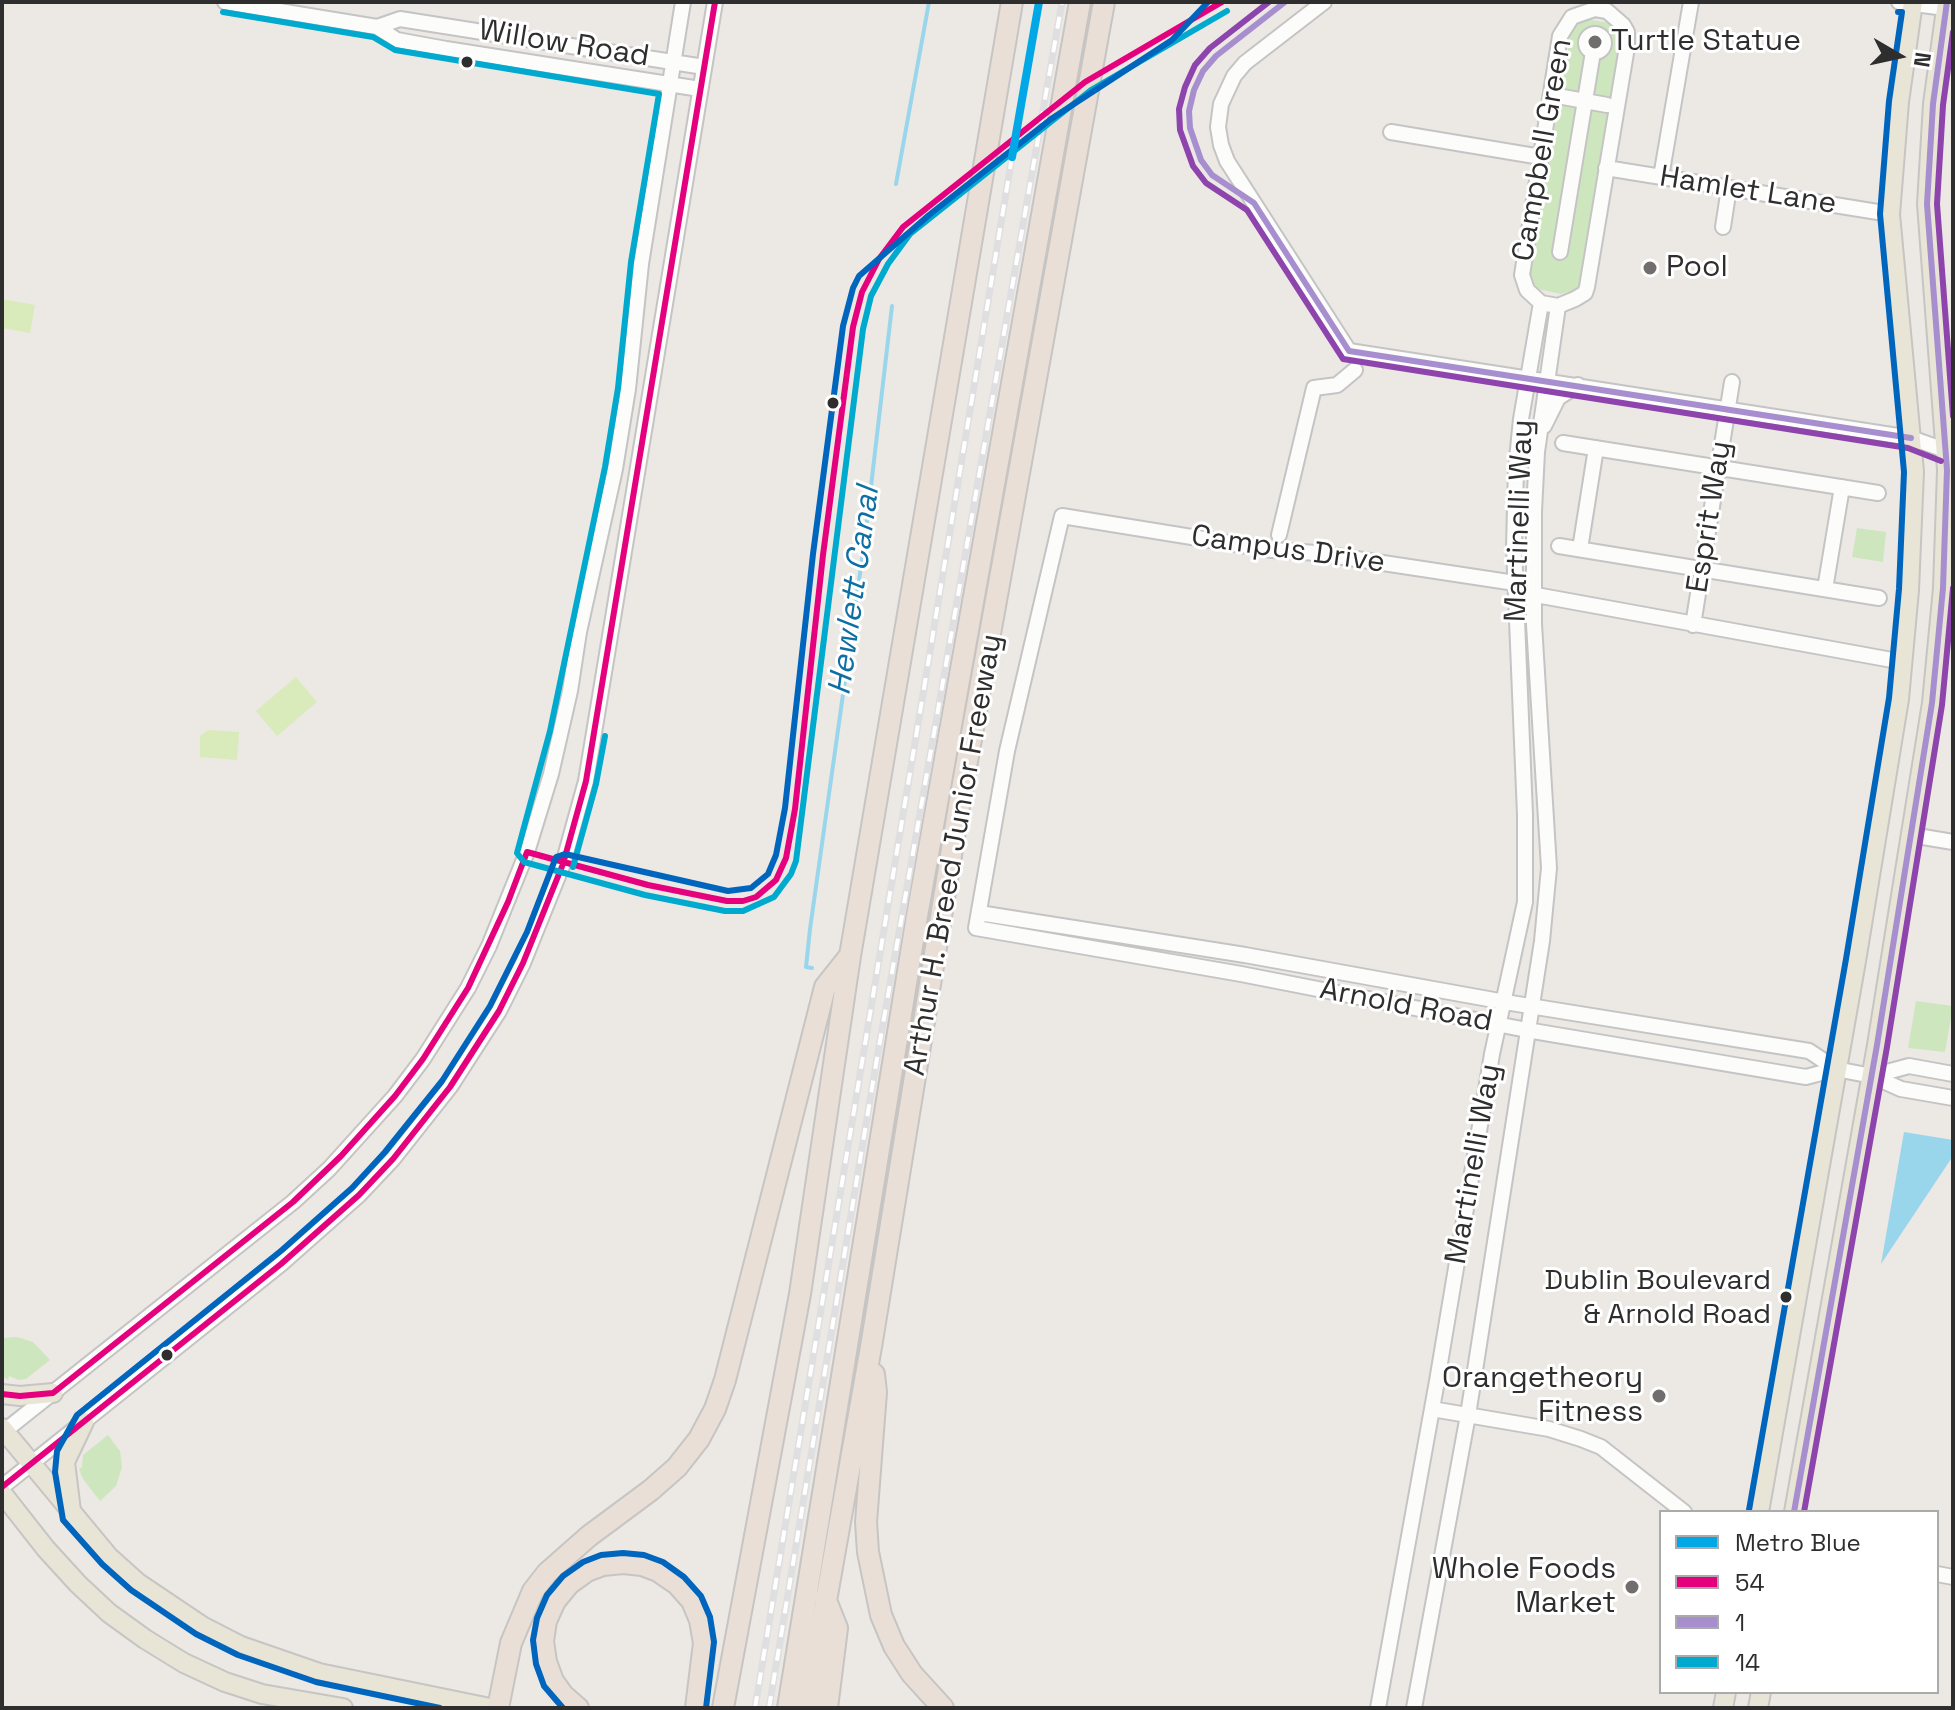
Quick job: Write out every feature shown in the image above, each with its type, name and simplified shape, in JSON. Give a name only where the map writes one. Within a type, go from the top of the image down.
[{"type":"highway","points":[[723,1708],[800,1294],[850,956],[1012,2]]},
{"type":"highway","points":[[788,1708],[917,916],[1080,2]]},
{"type":"highway","name":"Arthur H. Breed Junior Freeway","points":[[807,1708],[871,1347],[960,800],[1104,2]]},
{"type":"highway","points":[[498,1708],[511,1643],[533,1591],[547,1573],[589,1536],[677,1467],[699,1439],[715,1409],[729,1365],[825,987],[850,956]]},
{"type":"highway","points":[[871,1347],[876,1392],[866,1522],[868,1552],[881,1615],[894,1646],[912,1674],[943,1708]]},
{"type":"highway","points":[[578,1708],[558,1688],[546,1662],[543,1641],[546,1621],[555,1601],[578,1577],[603,1565],[623,1563],[658,1571],[677,1584],[692,1601],[700,1620],[704,1643],[696,1708]]},
{"type":"highway","points":[[825,1598],[837,1628],[827,1708]]},
{"type":"main road","points":[[1759,1510],[1903,662],[1913,500],[1911,438],[1890,214],[1908,3]]},
{"type":"main road","points":[[1794,1510],[1872,1076],[1932,703],[1943,588],[1949,452],[1927,204],[1933,104],[1949,6]]},
{"type":"main road","points":[[2,1394],[53,1393]]},
{"type":"main road","points":[[71,1514],[65,1462],[84,1422]]},
{"type":"main road","points":[[3,1431],[109,1557],[138,1583],[181,1613],[241,1646],[319,1673],[490,1708]]},
{"type":"main road","points":[[2,1490],[39,1540],[78,1584],[109,1613],[145,1639],[184,1663],[225,1682],[262,1694],[343,1708]]},
{"type":"main road","points":[[2,1518],[39,1540]]},
{"type":"street","name":"Willow Road","points":[[225,2],[377,27],[397,40],[700,89]]},
{"type":"street","points":[[3,1431],[293,1202],[329,1169],[363,1134],[423,1059],[468,988],[489,946],[527,852],[551,774],[570,691],[579,632],[615,469],[628,389],[639,279],[683,2]]},
{"type":"street","points":[[2,1490],[281,1264],[365,1189],[450,1087],[499,1011],[523,963],[563,864],[589,768],[715,2]]},
{"type":"street","points":[[1324,2],[1239,70],[1225,93],[1219,115],[1221,145],[1227,161],[1349,351],[1911,438],[1949,452]]},
{"type":"street","points":[[1661,177],[1691,2]]},
{"type":"street","points":[[1908,3],[1949,6]]},
{"type":"street","name":"Campbell Green","points":[[1602,6],[1623,25],[1628,39],[1587,287],[1585,293],[1558,306],[1541,303],[1527,290],[1522,275],[1562,29],[1572,17],[1602,6]]},
{"type":"street","name":"Willow Road","points":[[377,27],[400,19],[704,67]]},
{"type":"street","points":[[1560,252],[1593,52]]},
{"type":"street","points":[[1563,97],[1607,105]]},
{"type":"street","points":[[1391,132],[1541,157]]},
{"type":"street","name":"Hamlet Lane","points":[[1606,168],[1890,214]]},
{"type":"street","points":[[1723,227],[1729,188]]},
{"type":"street","name":"Campbell Green","points":[[1529,377],[1541,303]]},
{"type":"street","name":"Campbell Green","points":[[1546,380],[1558,306]]},
{"type":"street","points":[[1279,535],[1314,388],[1337,385],[1355,370]]},
{"type":"street","name":"Martinelli Way","points":[[1378,1708],[1489,1069],[1525,902],[1525,815],[1515,587],[1516,469],[1529,377]]},
{"type":"street","name":"Martinelli Way","points":[[1414,1708],[1468,1415],[1542,941],[1549,868],[1533,594],[1535,484],[1546,380]]},
{"type":"street","name":"Esprit Way","points":[[1693,625],[1732,382]]},
{"type":"street","name":"Martinelli Way","points":[[1535,484],[1544,425],[1558,398],[1578,385]]},
{"type":"street","points":[[1563,443],[1878,493]]},
{"type":"street","points":[[1580,549],[1596,448]]},
{"type":"street","points":[[1825,589],[1842,487]]},
{"type":"street","name":"Campus Drive","points":[[979,913],[1007,751],[1062,516],[1272,550],[1317,553],[1515,587],[1533,594],[1693,625],[1903,662]]},
{"type":"street","points":[[1559,546],[1879,598]]},
{"type":"street","points":[[1911,835],[1953,842]]},
{"type":"street","name":"Arnold Road","points":[[1836,1069],[1806,1077],[1527,1030],[1241,974],[976,928],[979,913],[1809,1051],[1836,1069],[1872,1076],[1901,1089],[1953,1098]]},
{"type":"street","name":"Arnold Road","points":[[1872,1076],[1909,1066],[1953,1074]]},
{"type":"street","points":[[1432,1409],[1549,1429],[1601,1447],[1681,1510]]},
{"type":"green space","points":[[1584,19],[1617,26],[1624,39],[1580,289],[1561,294],[1538,289],[1529,278],[1569,44],[1565,37],[1572,23]]},
{"type":"green space","points":[[2,299],[35,305],[30,333],[2,328]]},
{"type":"green space","points":[[1857,528],[1886,532],[1883,562],[1852,557]]},
{"type":"green space","points":[[296,677],[317,702],[277,736],[256,711]]},
{"type":"green space","points":[[208,730],[239,732],[237,760],[200,757],[200,736]]},
{"type":"green space","points":[[1916,1001],[1953,1006],[1945,1052],[1908,1048]]},
{"type":"green space","points":[[17,1337],[33,1342],[50,1360],[26,1379],[9,1376],[8,1380],[2,1376],[2,1338]]},
{"type":"green space","points":[[108,1435],[120,1451],[122,1467],[116,1486],[100,1501],[79,1469],[83,1455]]},
{"type":"water","points":[[1904,1132],[1953,1140],[1953,1156],[1881,1264]]},
{"type":"waterway","name":"Hewlett Canal","points":[[896,184],[929,2]]},
{"type":"waterway","name":"Hewlett Canal","points":[[812,968],[806,967],[810,929],[865,538],[892,306]]},
{"type":"railway","points":[[769,1708],[876,1064],[1062,2]]},
{"type":"railway","points":[[755,1708],[1012,157]]},
{"type":"metro line","name":"Blue","points":[[1012,157],[1039,2]]},
{"type":"transit line","name":"54","points":[[2,1487],[281,1264],[359,1195],[393,1159],[450,1087],[499,1011],[523,963],[563,864],[586,781],[715,2]]},
{"type":"transit line","points":[[440,1708],[316,1682],[238,1655],[196,1634],[131,1590],[102,1564],[63,1520],[55,1472],[57,1451],[77,1415],[282,1250],[352,1188],[385,1152],[442,1081],[490,1006],[527,932],[556,857],[565,854],[728,891],[751,888],[768,874],[776,855],[785,808],[813,554],[843,326],[859,276],[929,215],[1051,119],[1172,40],[1208,2]]},
{"type":"transit line","name":"54","points":[[2,1394],[53,1393],[293,1202],[341,1156],[395,1096],[423,1059],[468,988],[508,902],[527,852],[648,885],[727,901],[756,897],[776,880],[786,858],[795,809],[823,555],[853,327],[862,292],[879,259],[903,227],[1085,82],[1222,2]]},
{"type":"transit line","points":[[1269,2],[1210,48],[1195,65],[1179,109],[1180,130],[1193,166],[1206,183],[1247,210],[1343,359],[1908,448],[1941,461]]},
{"type":"transit line","name":"1","points":[[1285,2],[1216,56],[1203,71],[1189,111],[1190,128],[1201,160],[1212,175],[1254,203],[1349,351],[1911,438]]},
{"type":"transit line","name":"1","points":[[1794,1510],[1877,1045],[1932,703],[1943,588],[1947,470],[1927,204],[1933,104],[1947,2]]},
{"type":"transit line","name":"14","points":[[223,12],[373,37],[395,50],[659,94],[631,262],[618,388],[605,467],[550,731],[517,853],[524,862],[645,895],[725,911],[743,911],[774,897],[791,874],[796,861],[863,329],[871,296],[888,264],[910,234],[1091,90],[1227,11]]},
{"type":"transit line","points":[[1749,1510],[1889,698],[1899,589],[1904,472],[1880,214],[1889,101],[1902,12],[1898,12]]},
{"type":"transit line","points":[[1953,32],[1943,105],[1937,204],[1953,416]]},
{"type":"transit line","points":[[1804,1510],[1887,1047],[1942,705],[1953,588]]},
{"type":"transit line","name":"14","points":[[573,867],[596,784],[605,736]]},
{"type":"transit line","points":[[563,1708],[544,1686],[536,1664],[533,1640],[537,1618],[547,1595],[563,1576],[583,1562],[601,1555],[623,1553],[644,1555],[663,1562],[684,1577],[701,1596],[710,1617],[714,1642],[706,1708]]},
{"type":"place","name":"Turtle Statue","points":[[1595,42]]},
{"type":"place","name":"Pool","points":[[1650,268]]},
{"type":"place","name":"Dublin Boulevard & Arnold Road","points":[[1786,1297]]},
{"type":"place","name":"Orangetheory Fitness","points":[[1659,1396]]},
{"type":"place","name":"Whole Foods Market","points":[[1632,1587]]}]
